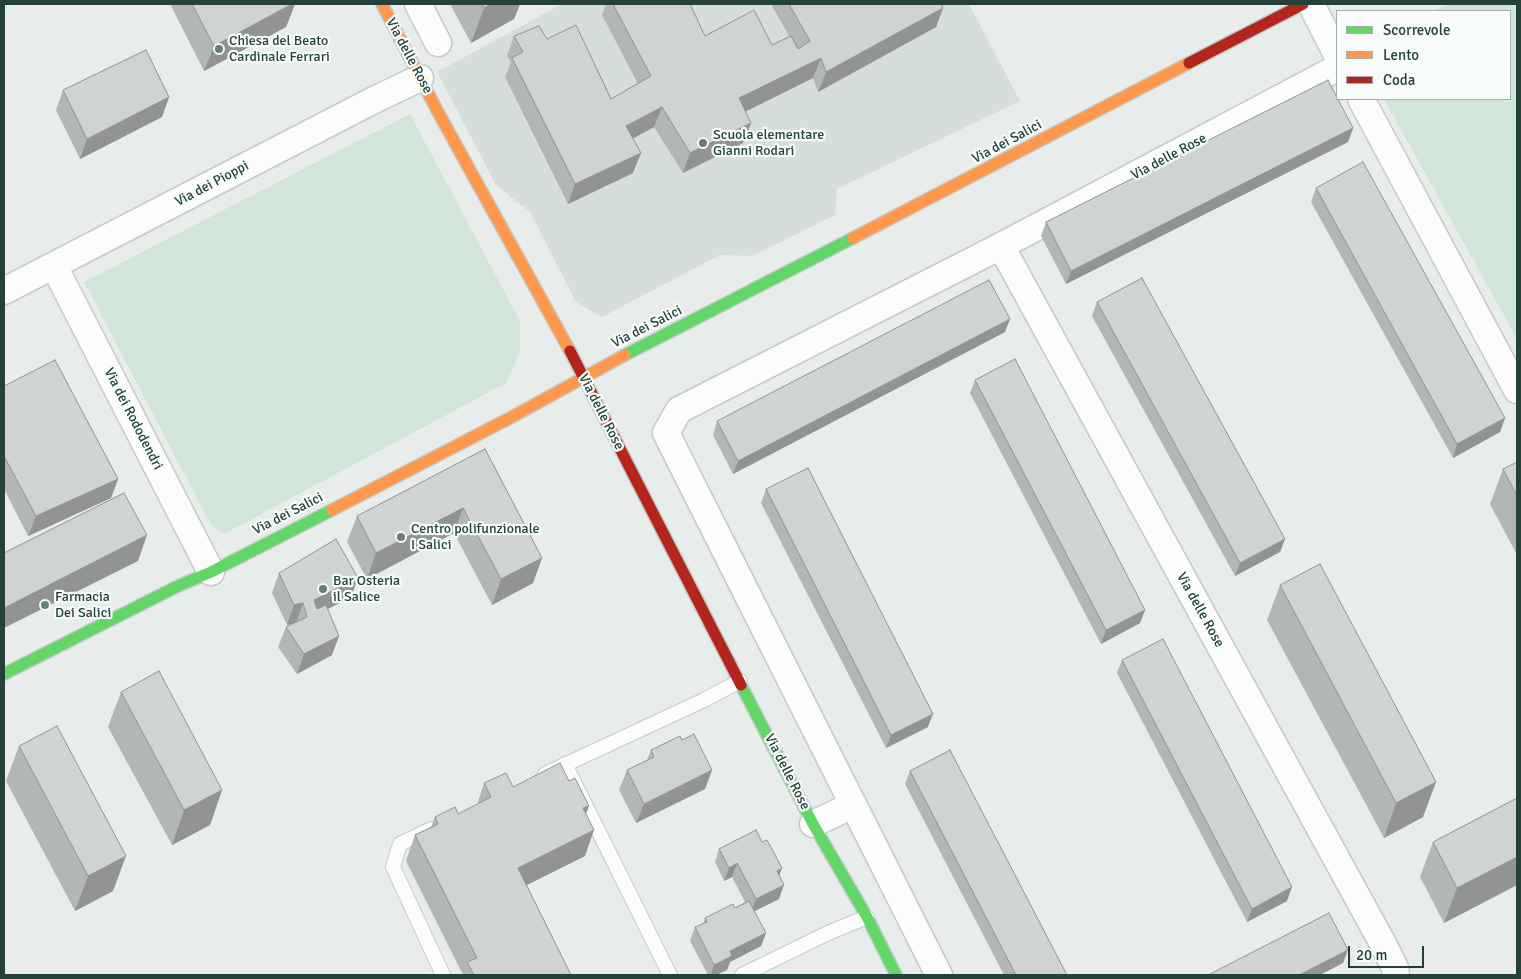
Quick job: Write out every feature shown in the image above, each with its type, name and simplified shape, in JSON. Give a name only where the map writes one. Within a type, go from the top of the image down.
[{"type":"street","name":"Via delle Rose","points":[[382,4],[420,78],[584,378],[813,824],[867,917],[896,975]]},
{"type":"street","points":[[418,4],[438,43]]},
{"type":"street","name":"Via dei Salici","points":[[4,674],[178,586],[211,572],[510,418],[624,356],[1303,4]]},
{"type":"street","points":[[1311,4],[1336,53]]},
{"type":"street","name":"Via delle Rose","points":[[939,975],[666,432],[680,410],[1001,246],[1336,69]]},
{"type":"street","name":"Via dei Pioppi","points":[[4,291],[420,78]]},
{"type":"street","points":[[1361,100],[1517,390]]},
{"type":"street","name":"Via delle Rose","points":[[1001,246],[1382,942],[1396,975]]},
{"type":"street","name":"Via dei Rododendri","points":[[54,266],[211,572]]},
{"type":"street","name":"Via delle Rose","points":[[813,824],[853,805]]},
{"type":"lane","points":[[530,781],[704,700],[740,681]]},
{"type":"lane","points":[[565,764],[670,975]]},
{"type":"lane","points":[[443,975],[393,867],[400,844],[444,823]]},
{"type":"lane","points":[[742,975],[828,933],[867,917]]},
{"type":"shaded area","name":"Scuola elementare Gianni Rodari","points":[[562,4],[969,4],[1020,101],[837,189],[835,215],[752,256],[720,255],[602,317],[576,302],[530,212],[496,185],[437,72]]},
{"type":"green space","points":[[1450,4],[1517,4],[1517,339],[1385,100],[1511,100],[1511,10],[1435,10]]},
{"type":"green space","points":[[410,114],[520,321],[520,352],[506,383],[224,534],[211,525],[84,282]]},
{"type":"building","points":[[192,4],[292,4],[214,46]]},
{"type":"building","points":[[482,4],[491,4],[484,8]]},
{"type":"building","points":[[613,4],[690,4],[705,36],[754,10],[772,45],[791,36],[798,49],[810,41],[789,4],[941,4],[943,8],[826,72],[821,58],[739,98],[751,123],[690,153],[662,107],[626,126],[641,153],[575,184],[512,58],[523,52],[514,36],[539,26],[547,39],[576,25],[611,99],[651,76]]},
{"type":"building","points":[[146,50],[169,97],[87,139],[63,90]]},
{"type":"building","points":[[1328,80],[1336,95],[1336,100],[1338,100],[1353,128],[1071,271],[1046,222]]},
{"type":"building","points":[[1363,162],[1505,418],[1457,444],[1316,188]]},
{"type":"building","points":[[1142,278],[1285,539],[1240,563],[1097,302]]},
{"type":"building","points":[[989,280],[1010,319],[738,461],[717,421]]},
{"type":"building","points":[[1015,359],[1145,610],[1106,630],[975,380]]},
{"type":"building","points":[[55,360],[118,479],[36,516],[4,456],[4,386]]},
{"type":"building","points":[[485,449],[542,558],[501,579],[463,508],[376,553],[357,516]]},
{"type":"building","points":[[1517,462],[1517,496],[1503,469]]},
{"type":"building","points":[[808,468],[933,714],[891,735],[766,489]]},
{"type":"building","points":[[124,493],[147,535],[4,608],[4,553]]},
{"type":"building","points":[[336,539],[358,578],[314,600],[317,609],[326,605],[339,636],[304,654],[286,627],[307,617],[303,603],[294,605],[279,573]]},
{"type":"building","points":[[1320,564],[1436,782],[1396,803],[1280,585]]},
{"type":"building","points":[[1163,639],[1292,887],[1252,909],[1122,660]]},
{"type":"building","points":[[159,671],[222,790],[184,810],[121,692]]},
{"type":"building","points":[[57,726],[126,856],[88,876],[19,746]]},
{"type":"building","points":[[694,734],[712,770],[644,804],[627,770],[654,757],[651,750],[680,736],[682,740]]},
{"type":"building","points":[[950,750],[1067,975],[1016,975],[910,771]]},
{"type":"building","points":[[560,763],[569,781],[575,778],[589,806],[583,808],[594,830],[518,868],[571,975],[474,975],[467,962],[477,958],[415,835],[438,824],[435,817],[455,807],[458,814],[491,797],[484,783],[506,773],[513,787]]},
{"type":"building","points":[[1517,798],[1517,857],[1457,888],[1433,842]]},
{"type":"building","points":[[756,830],[762,842],[767,840],[782,868],[777,871],[784,885],[756,899],[737,863],[729,868],[719,849]]},
{"type":"building","points":[[749,901],[766,933],[730,951],[732,956],[714,965],[695,927],[707,922],[705,918],[733,904],[735,908]]},
{"type":"building","points":[[1329,913],[1348,950],[1299,975],[1208,975]]},
{"type":"traffic: fast","points":[[625,355],[853,238]]},
{"type":"traffic: fast","points":[[4,674],[332,510]]},
{"type":"traffic: fast","points":[[741,685],[813,824],[867,917],[896,975]]},
{"type":"traffic: slow","points":[[382,4],[439,114],[570,351]]},
{"type":"traffic: slow","points":[[853,238],[1189,63]]},
{"type":"traffic: slow","points":[[332,510],[510,418],[625,355]]},
{"type":"traffic: jam","points":[[1189,63],[1303,4]]},
{"type":"traffic: jam","points":[[570,351],[741,685]]},
{"type":"place","name":"Chiesa del Beato Cardinale Ferrari","points":[[219,49]]},
{"type":"place","name":"Scuola elementare Gianni Rodari","points":[[703,143]]},
{"type":"place","name":"Centro polifunzionale I Salici","points":[[401,537]]},
{"type":"place","name":"Bar Osteria il Salice","points":[[323,589]]},
{"type":"place","name":"Farmacia Dei Salici","points":[[45,605]]}]
